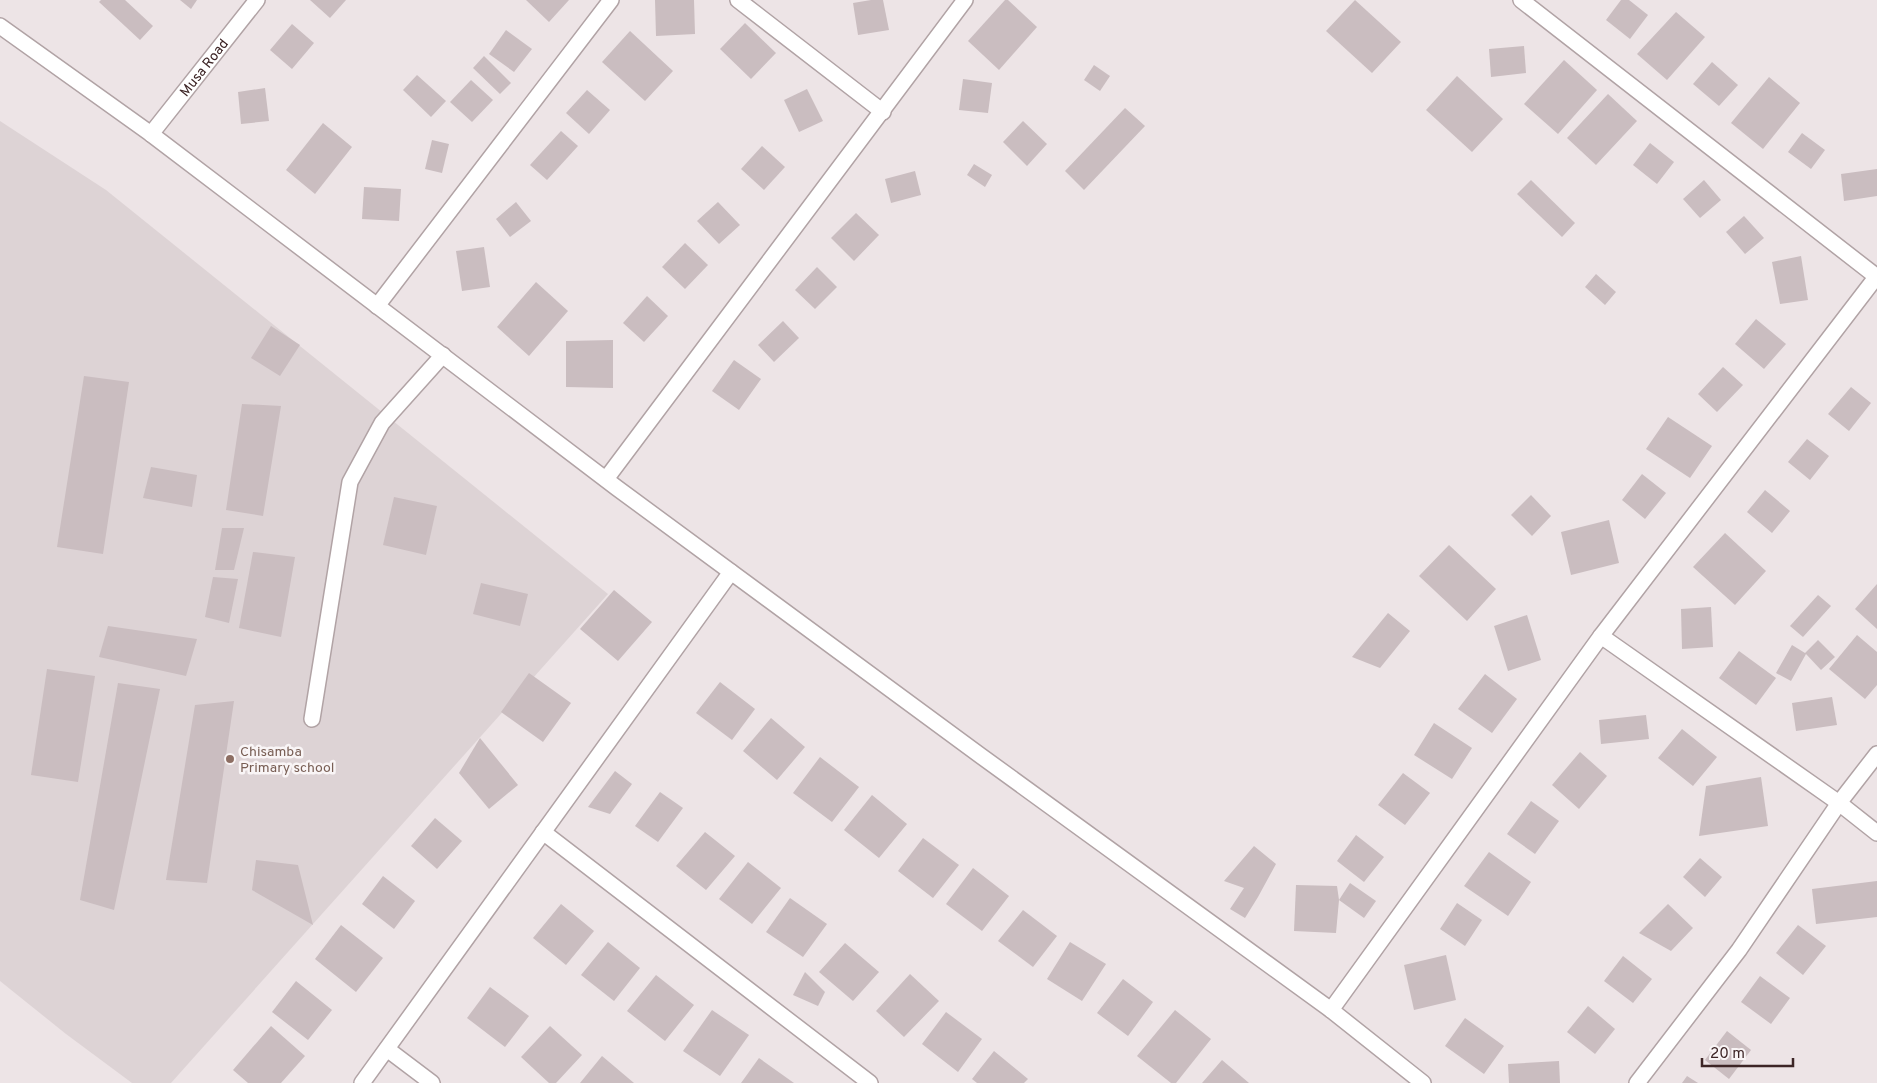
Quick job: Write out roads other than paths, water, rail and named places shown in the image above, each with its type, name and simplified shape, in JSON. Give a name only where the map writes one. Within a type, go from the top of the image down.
[{"type":"street","name":"Musa Road","points":[[151,134],[257,0]]},
{"type":"street","points":[[376,306],[611,0]]},
{"type":"street","points":[[738,0],[882,112]]},
{"type":"street","points":[[606,479],[965,0]]},
{"type":"street","points":[[1331,1010],[1601,636],[1877,276],[1521,0]]},
{"type":"street","points":[[0,26],[151,134],[376,306],[731,572],[1331,1010],[1423,1083]]},
{"type":"street","points":[[312,719],[350,482],[382,423],[443,355]]},
{"type":"street","points":[[362,1083],[731,572]]},
{"type":"street","points":[[1601,636],[1839,803],[1877,833]]},
{"type":"street","points":[[1637,1083],[1739,950],[1839,803],[1877,754]]},
{"type":"street","points":[[543,832],[870,1083]]},
{"type":"street","points":[[388,1049],[432,1083]]},
{"type":"place","name":"Chisamba Primary school","points":[[230,759]]}]
